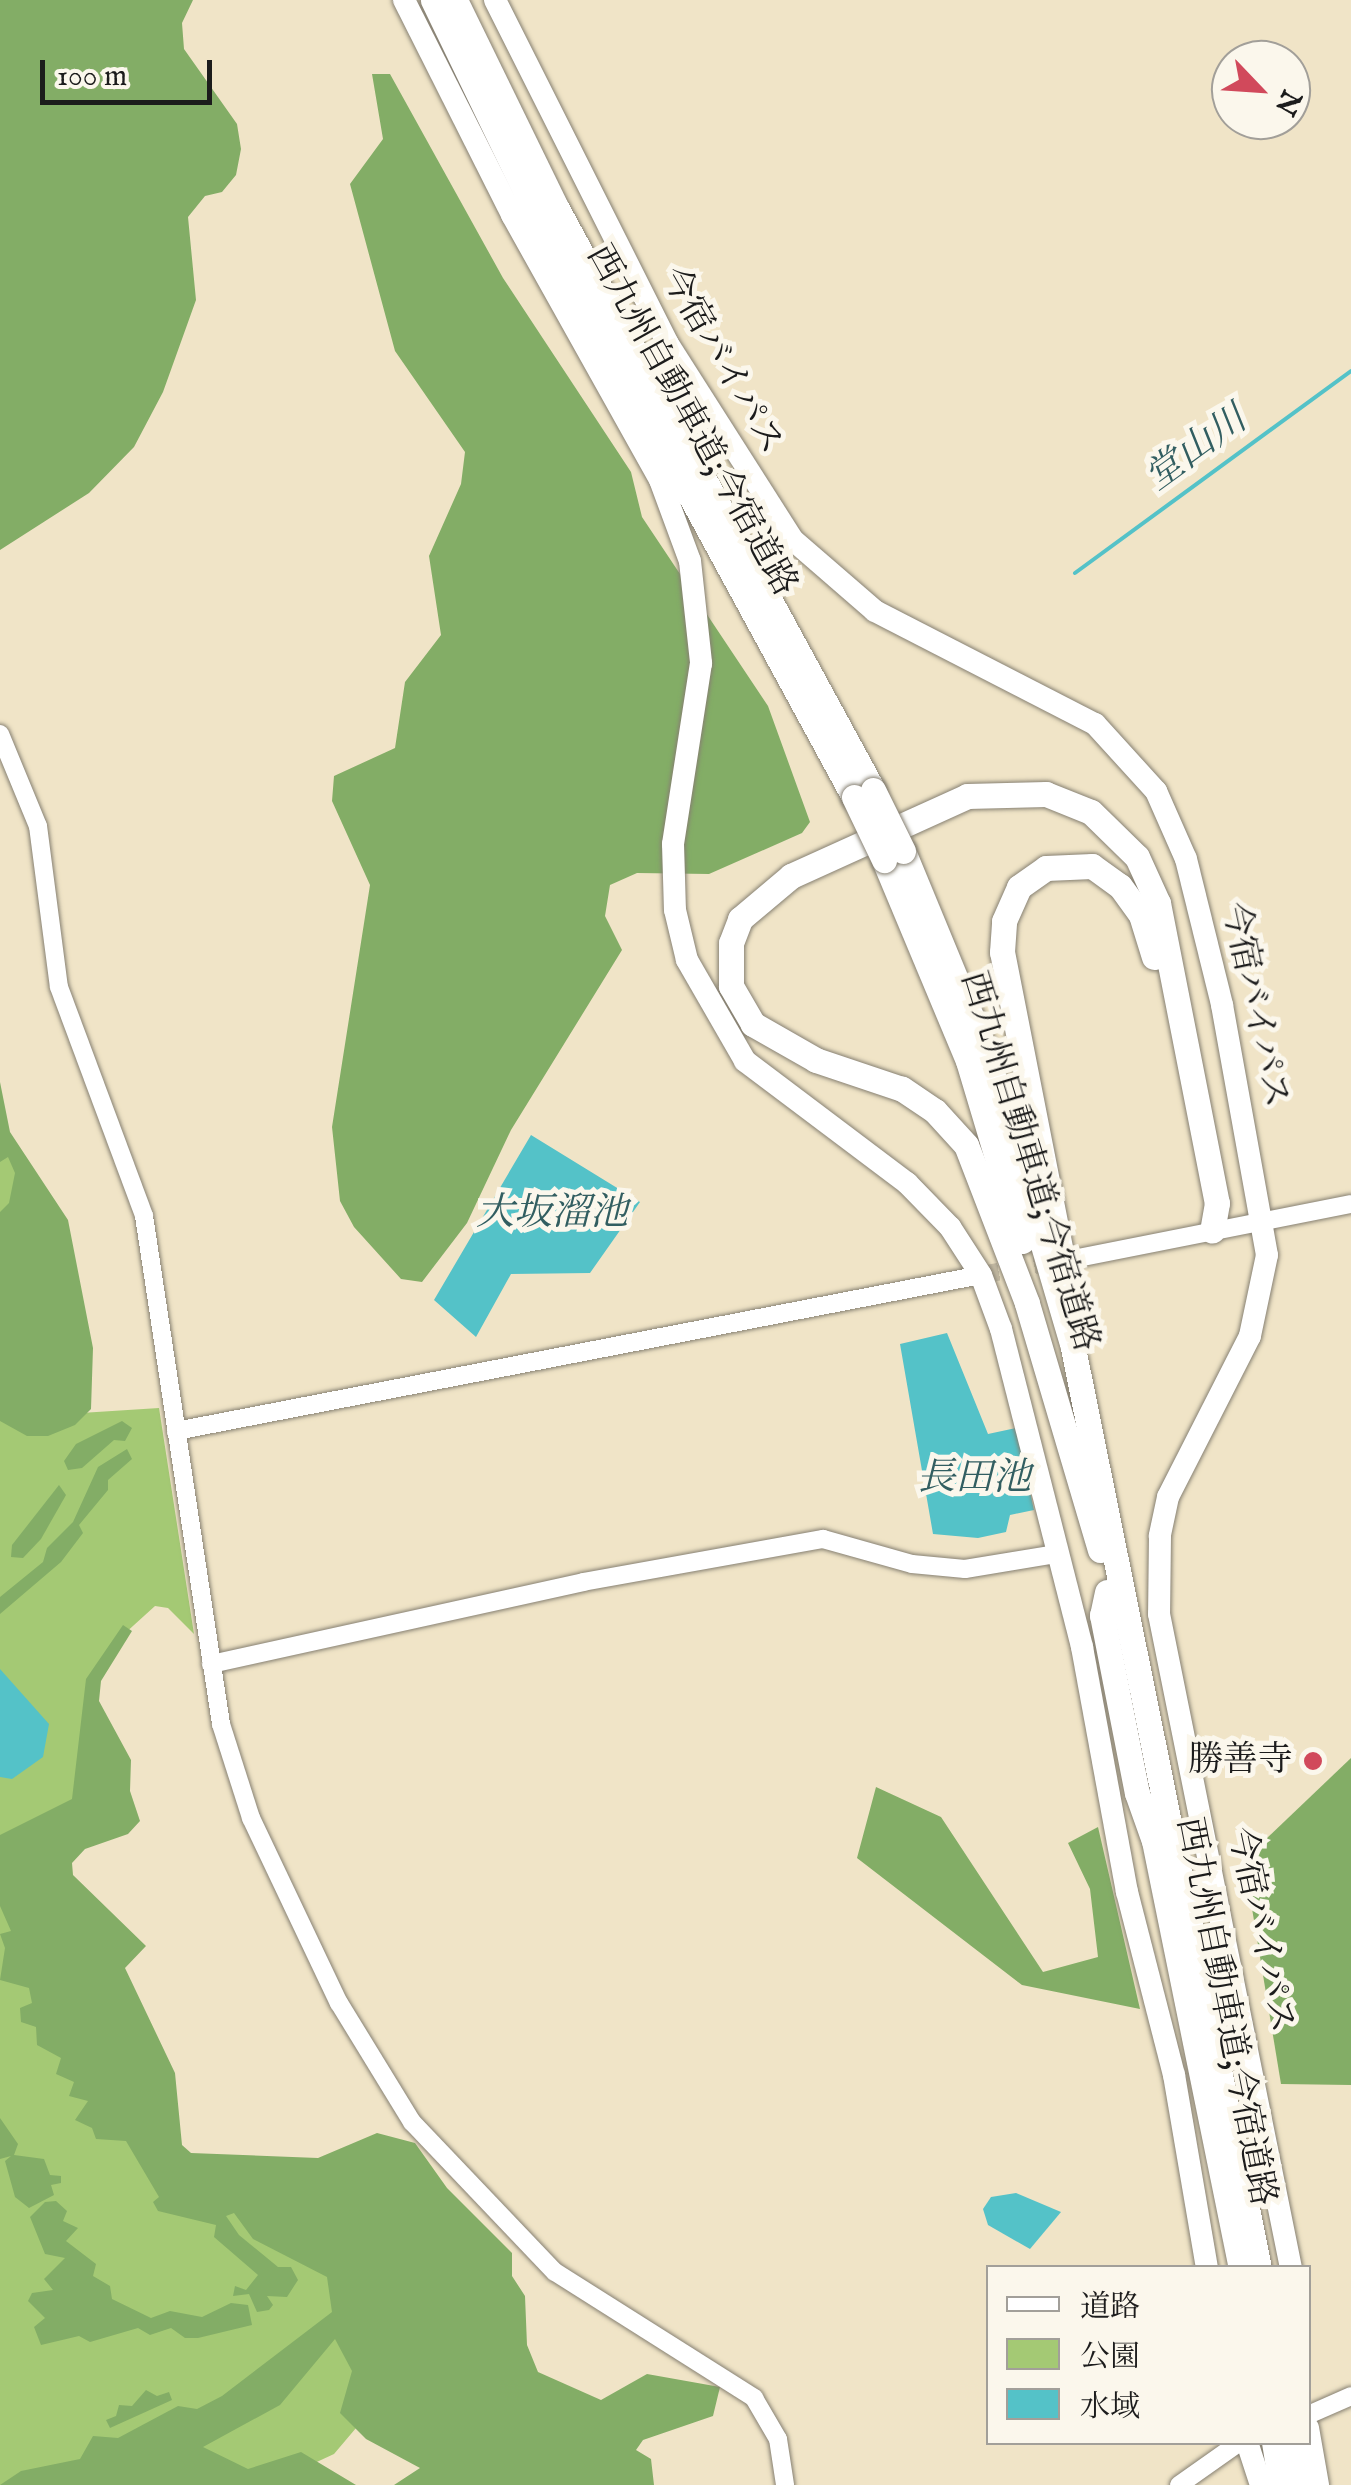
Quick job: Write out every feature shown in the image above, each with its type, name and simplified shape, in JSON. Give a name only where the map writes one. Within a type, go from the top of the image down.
[{"type":"highway","points":[[404,0],[520,230],[660,480],[690,561],[701,662],[673,844],[676,910],[687,960],[745,1062],[908,1183],[950,1227],[981,1274],[1010,1364],[1082,1647],[1127,1892],[1174,2075],[1206,2265]]},
{"type":"highway","name":"西九州自動車道;今宿道路","points":[[433,0],[529,200],[864,793]]},
{"type":"highway","name":"西九州自動車道;今宿道路","points":[[455,0],[556,207],[864,793],[987,1055],[1072,1343],[1115,1598],[1240,2265]]},
{"type":"highway","name":"今宿バイパス","points":[[495,0],[668,344],[793,540],[875,611],[1096,724],[1156,791],[1186,859],[1222,1006],[1267,1256],[1262,1296],[1250,1336],[1168,1496],[1158,1600],[1290,2265]]},
{"type":"highway","points":[[1100,1550],[1027,1303],[966,1145],[935,1110],[902,1089],[816,1060],[753,1024],[732,986],[729,963],[740,919],[791,876],[968,796],[1046,794],[1092,812],[1137,857],[1158,903],[1217,1204],[1212,1231]]},
{"type":"highway","name":"西九州自動車道;今宿道路","points":[[894,856],[999,1161],[1115,1598]]},
{"type":"highway","points":[[1072,1343],[1062,1235],[1002,952],[1010,903],[1046,868],[1092,866],[1120,886],[1141,915],[1212,1231]]},
{"type":"highway","name":"西九州自動車道;今宿道路","points":[[1162,1838],[1258,2265]]},
{"type":"highway","points":[[1248,2445],[1281,2463],[1303,2485]]},
{"type":"highway","points":[[1311,2445],[1318,2485]]},
{"type":"street","points":[[0,734],[38,826],[64,1002],[144,1216],[211,1664],[231,1766],[252,1818],[339,2003],[412,2122],[554,2272],[754,2398],[778,2439],[785,2485]]},
{"type":"street","points":[[1078,1258],[1351,1204]]},
{"type":"street","points":[[176,1431],[981,1274]]},
{"type":"street","points":[[211,1664],[583,1582],[823,1538],[912,1564],[965,1570],[1057,1554]]},
{"type":"street","points":[[1311,2414],[1351,2396]]},
{"type":"street","points":[[1179,2485],[1239,2445]]},
{"type":"green space","points":[[0,0],[193,0],[182,23],[184,49],[237,124],[241,149],[236,175],[222,192],[205,196],[188,217],[196,300],[163,392],[134,447],[89,493],[0,550]]},
{"type":"green space","points":[[372,74],[390,74],[503,278],[631,472],[642,517],[768,706],[810,822],[802,833],[709,874],[637,873],[610,885],[605,916],[622,950],[511,1130],[467,1223],[422,1282],[401,1279],[354,1227],[340,1201],[332,1127],[370,885],[332,801],[334,776],[395,748],[405,682],[441,635],[429,556],[461,484],[465,452],[395,351],[350,184],[383,139]]},
{"type":"green space","points":[[0,1082],[10,1132],[68,1220],[93,1348],[91,1409],[75,1425],[48,1436],[27,1436],[0,1421],[0,1212],[9,1203],[15,1173],[8,1157],[0,1162]]},
{"type":"green space","points":[[0,1107],[81,1413],[159,1408],[194,1634],[168,1608],[155,1606],[112,1645],[87,1699],[120,1808],[32,1867],[172,2178],[379,2178],[406,2369],[334,2454],[267,2485],[0,2485]]},
{"type":"green space","points":[[122,1421],[132,1428],[125,1441],[114,1440],[82,1468],[68,1470],[64,1461],[76,1444]]},
{"type":"green space","points":[[127,1449],[132,1459],[108,1480],[108,1490],[79,1525],[83,1533],[61,1562],[0,1614],[0,1597],[43,1562],[47,1548],[73,1522],[98,1467]]},
{"type":"green space","points":[[59,1485],[66,1495],[41,1539],[23,1558],[11,1557],[12,1545]]},
{"type":"green space","points":[[123,1625],[132,1631],[101,1681],[99,1701],[131,1760],[130,1791],[140,1821],[128,1834],[85,1849],[72,1863],[73,1875],[146,1946],[125,1968],[175,2073],[182,2145],[191,2153],[318,2158],[377,2133],[415,2143],[447,2188],[512,2253],[512,2276],[525,2296],[527,2345],[538,2372],[601,2400],[647,2374],[720,2387],[713,2416],[643,2440],[636,2450],[651,2459],[654,2485],[394,2485],[420,2468],[366,2439],[340,2413],[352,2371],[335,2339],[280,2405],[203,2447],[248,2469],[301,2452],[356,2485],[0,2485],[21,2471],[80,2459],[93,2436],[118,2438],[178,2406],[197,2409],[222,2396],[332,2312],[327,2277],[253,2239],[234,2213],[226,2216],[239,2235],[278,2267],[291,2267],[298,2280],[287,2297],[267,2296],[273,2305],[269,2310],[257,2312],[249,2294],[233,2296],[235,2286],[246,2290],[258,2275],[214,2237],[216,2225],[158,2211],[153,2202],[159,2197],[126,2141],[96,2139],[92,2128],[75,2120],[88,2101],[69,2096],[74,2082],[56,2074],[61,2058],[37,2045],[36,2027],[21,2022],[20,2008],[32,2003],[29,1988],[0,1980],[5,1948],[0,1934],[11,1931],[0,1906],[0,1835],[72,1799],[86,1679]]},
{"type":"green space","points":[[1351,1758],[1351,2085],[1281,2084],[1244,1860]]},
{"type":"green space","points":[[876,1787],[941,1817],[1043,1972],[1098,1957],[1090,1889],[1068,1843],[1098,1827],[1140,2009],[1022,1985],[857,1858]]},
{"type":"green space","points":[[0,2118],[18,2144],[14,2155],[44,2159],[50,2175],[61,2176],[61,2183],[51,2185],[54,2195],[29,2208],[15,2197],[5,2161],[11,2156],[0,2159]]},
{"type":"green space","points":[[56,2201],[67,2211],[63,2221],[78,2228],[66,2241],[96,2264],[93,2276],[110,2286],[112,2299],[151,2318],[170,2311],[202,2317],[231,2303],[248,2305],[252,2325],[198,2338],[185,2338],[171,2328],[150,2335],[138,2328],[90,2342],[79,2336],[41,2345],[34,2327],[45,2318],[28,2301],[32,2293],[53,2290],[44,2279],[65,2258],[45,2254],[30,2217],[45,2202]]},
{"type":"green space","points":[[146,2390],[157,2396],[169,2392],[172,2400],[110,2428],[106,2420],[116,2416],[119,2405],[132,2406]]},
{"type":"water","name":"大坂溜池","points":[[531,1135],[640,1202],[590,1273],[511,1274],[476,1337],[434,1300]]},
{"type":"water","name":"長田池","points":[[947,1333],[988,1434],[1016,1428],[1034,1510],[1010,1515],[1006,1532],[978,1538],[933,1534],[900,1344]]},
{"type":"water","points":[[0,1669],[49,1724],[43,1757],[12,1779],[0,1777]]},
{"type":"water","points":[[1016,2193],[1061,2212],[1030,2249],[988,2225],[983,2209],[991,2197]]},
{"type":"waterway","name":"堂山川","points":[[1075,573],[1351,371]]},
{"type":"tunnel","points":[[981,1275],[1057,1261]]},
{"type":"place","name":"勝善寺","points":[[1313,1761]]}]
